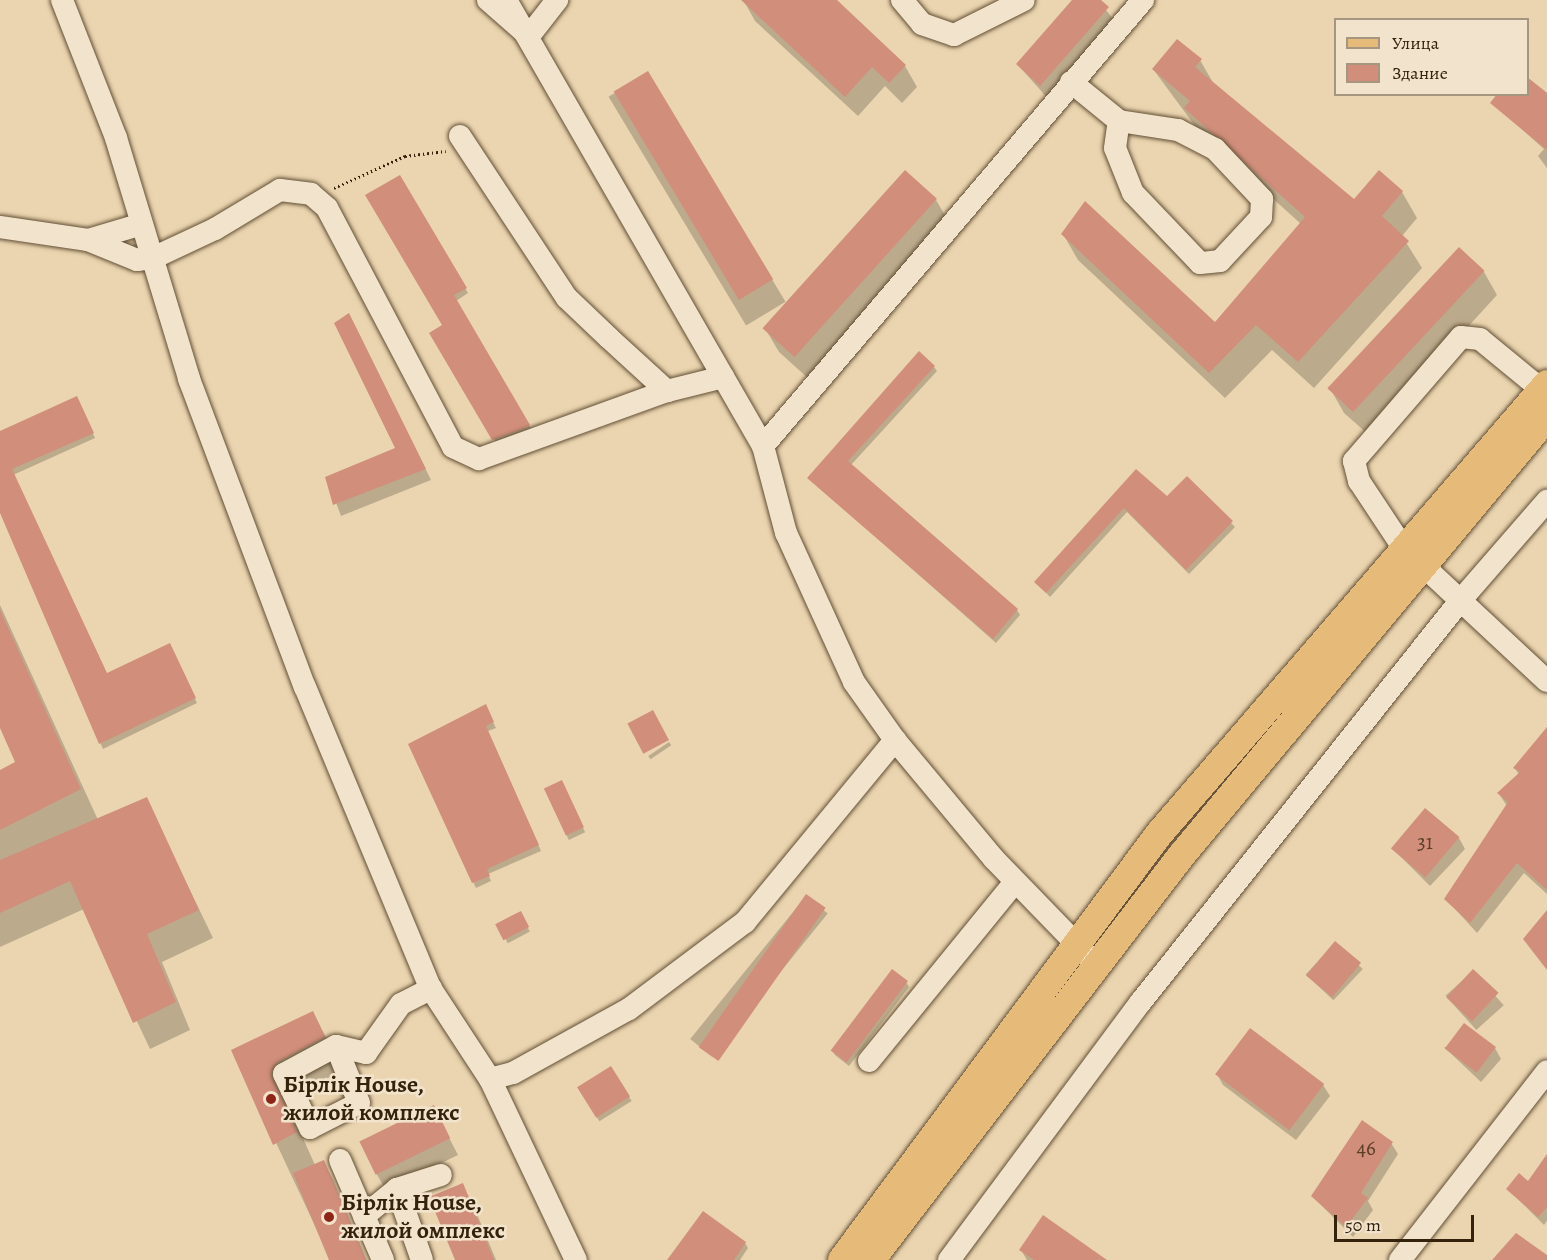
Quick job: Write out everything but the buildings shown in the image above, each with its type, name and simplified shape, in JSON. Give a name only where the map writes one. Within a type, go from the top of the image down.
[{"type":"main road","points":[[842,1260],[1074,944],[1545,397]]},
{"type":"main road","points":[[871,1260],[1411,555]]},
{"type":"street","points":[[62,0],[116,138],[189,379],[262,578],[431,989],[490,1079],[576,1260]]},
{"type":"street","points":[[488,0],[529,36]]},
{"type":"street","points":[[506,0],[529,36],[763,446],[786,532],[854,682],[895,740],[1015,882],[1074,944],[1097,964]]},
{"type":"street","points":[[529,36],[557,0]]},
{"type":"street","points":[[902,0],[922,24],[954,35],[1024,0]]},
{"type":"street","points":[[763,446],[1141,1]]},
{"type":"street","points":[[1071,82],[1119,121],[1178,130],[1215,149],[1262,199],[1261,217],[1220,261],[1200,263],[1133,194],[1115,148],[1119,121]]},
{"type":"street","points":[[464,143],[567,298],[667,391]]},
{"type":"street","points":[[0,227],[88,240],[126,258],[153,258],[280,190],[311,194],[327,207],[453,447],[479,459],[502,455],[667,391],[723,377]]},
{"type":"street","points":[[88,240],[142,224]]},
{"type":"street","points":[[1545,397],[1480,339],[1470,335],[1454,343],[1354,461],[1359,481],[1411,555],[1547,681]]},
{"type":"street","points":[[960,1256],[1140,1003],[1460,601],[1547,501]]},
{"type":"street","points":[[490,1079],[513,1073],[629,1009],[745,922],[895,740]]},
{"type":"street","points":[[869,1061],[1015,882]]},
{"type":"street","points":[[336,1046],[366,1053],[401,1004],[431,989]]},
{"type":"street","points":[[1400,1260],[1547,1071]]},
{"type":"street","points":[[340,1160],[383,1260]]},
{"type":"street","points":[[364,1216],[397,1189],[441,1175]]},
{"type":"street","points":[[397,1189],[422,1260]]},
{"type":"path","points":[[311,194],[405,156],[464,143]]},
{"type":"place","name":"Бірлік House, жилой комплекс","points":[[271,1099]]},
{"type":"place","name":"Бірлік House, жилой омплекс","points":[[329,1217]]}]
